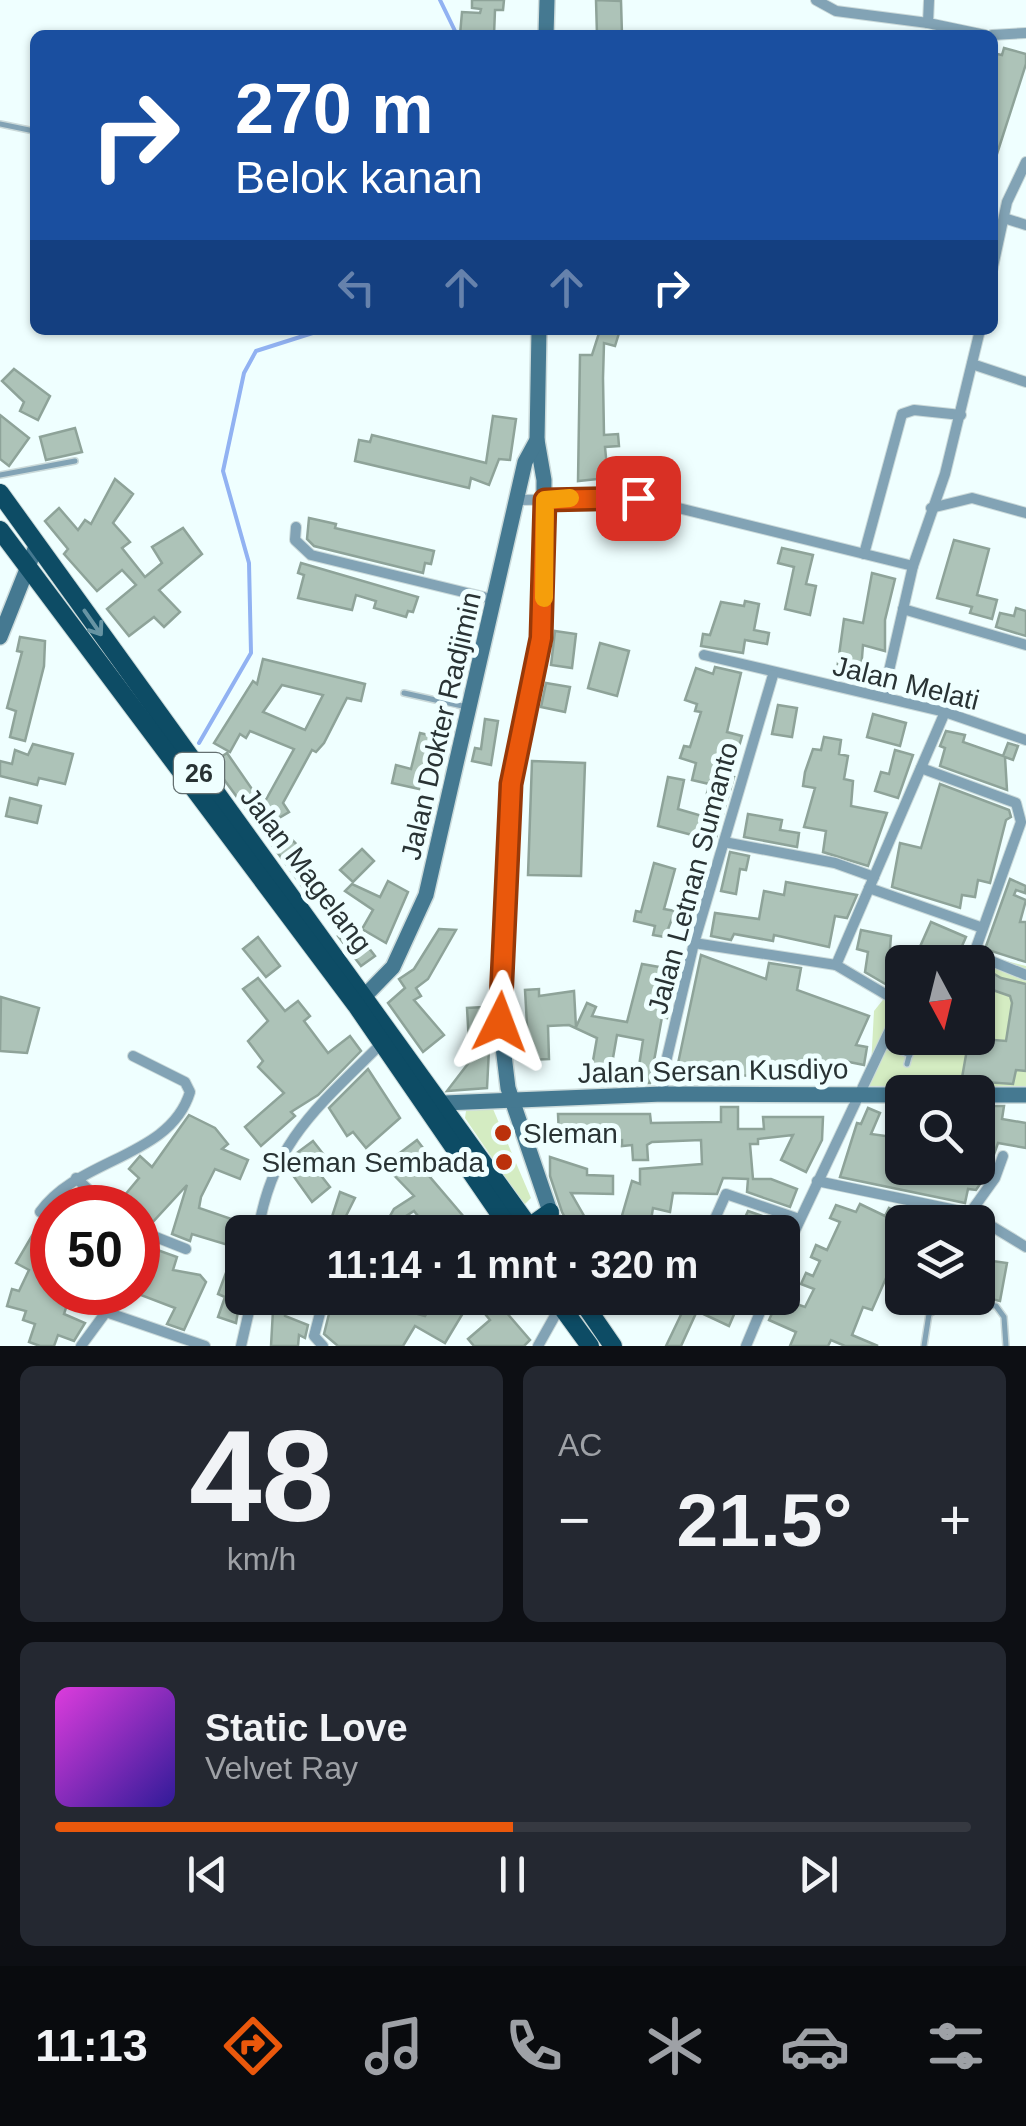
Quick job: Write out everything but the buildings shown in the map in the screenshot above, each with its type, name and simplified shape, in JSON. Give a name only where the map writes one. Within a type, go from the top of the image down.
[{"type":"highway","name":"Jalan Magelang","points":[[0,493],[362,1001],[382,1043],[513,1215]]},
{"type":"highway","name":"Jalan Magelang","points":[[0,530],[444,1103],[515,1215]]},
{"type":"highway","points":[[546,1215],[550,1212]]},
{"type":"highway","points":[[568,1315],[590,1346]]},
{"type":"highway","points":[[592,1315],[614,1346]]},
{"type":"main road","points":[[546,30],[547,0]]},
{"type":"main road","name":"Jalan Dokter Radjimin","points":[[539,335],[537,440],[545,500],[541,638],[511,784],[500,1022],[511,1100],[551,1215]]},
{"type":"main road","name":"Jalan Dokter Radjimin","points":[[362,1001],[393,968],[420,914],[497,600],[525,462],[537,440]]},
{"type":"main road","points":[[0,632],[37,544]]},
{"type":"main road","name":"Jalan Sersan Kusdiyo","points":[[444,1103],[663,1094],[885,1095]]},
{"type":"main road","points":[[995,1095],[1026,1095]]},
{"type":"street","points":[[816,0],[946,30]]},
{"type":"street","points":[[921,27],[930,0]]},
{"type":"street","points":[[998,35],[1026,33]]},
{"type":"street","points":[[998,245],[1026,162]]},
{"type":"street","points":[[1004,218],[1026,225]]},
{"type":"street","points":[[883,697],[913,566],[961,415],[979,335]]},
{"type":"street","points":[[972,364],[1026,382]]},
{"type":"street","points":[[864,554],[902,414],[914,410],[961,415]]},
{"type":"street","points":[[520,500],[638,498],[913,566]]},
{"type":"street","points":[[931,508],[972,498],[1026,513]]},
{"type":"street","points":[[296,528],[295,540],[311,555],[497,600]]},
{"type":"street","points":[[903,609],[1026,645]]},
{"type":"street","name":"Jalan Melati","points":[[704,655],[774,675],[945,712],[1026,740]]},
{"type":"street","name":"Jalan Letnan Sumanto","points":[[663,1094],[664,1070],[694,944],[774,675]]},
{"type":"street","points":[[836,965],[945,712]]},
{"type":"street","points":[[921,768],[1016,803],[1020,809],[1021,822],[975,945]]},
{"type":"street","points":[[724,842],[835,863],[874,877]]},
{"type":"street","points":[[869,888],[980,926]]},
{"type":"street","points":[[694,944],[836,965],[885,999]]},
{"type":"street","points":[[995,965],[1026,975]]},
{"type":"street","points":[[262,1215],[274,1167],[310,1114],[382,1043]]},
{"type":"street","points":[[800,1217],[885,1045]]},
{"type":"street","points":[[69,1185],[160,1134],[184,1112],[190,1092],[185,1082],[132,1056]]},
{"type":"street","points":[[975,1205],[995,1178],[1003,1156]]},
{"type":"street","points":[[76,1178],[83,1185]]},
{"type":"street","points":[[817,1181],[935,1205]]},
{"type":"street","points":[[716,1215],[726,1194],[787,1215]]},
{"type":"street","points":[[995,1227],[1026,1246]]},
{"type":"street","points":[[160,1239],[186,1249]]},
{"type":"street","points":[[81,1346],[104,1315]]},
{"type":"street","points":[[115,1315],[205,1346]]},
{"type":"street","points":[[242,1346],[248,1315]]},
{"type":"street","points":[[320,1315],[314,1336],[324,1346]]},
{"type":"street","points":[[538,1346],[552,1315]]},
{"type":"street","points":[[746,1346],[759,1315]]},
{"type":"lane","points":[[0,124],[30,130]]},
{"type":"lane","points":[[0,475],[75,461]]},
{"type":"lane","points":[[404,693],[470,708]]},
{"type":"lane","points":[[907,1064],[910,1055]]},
{"type":"lane","points":[[924,1346],[929,1314],[949,1302],[996,1306],[1004,1317],[1006,1346]]},
{"type":"green space","points":[[995,958],[1026,966],[1026,1103],[995,1103],[995,1075],[885,1075],[885,1103],[869,1103],[874,1011],[885,997],[885,1055],[995,1055]]},
{"type":"green space","points":[[493,1109],[531,1198],[524,1205],[465,1118],[466,1111]]},
{"type":"waterway","points":[[440,0],[455,30]]},
{"type":"waterway","points":[[199,743],[251,653],[249,563],[223,471],[244,373],[256,351],[306,335]]},
{"type":"slow traffic","points":[[544,598],[545,500],[570,498]]},
{"type":"place","name":"Sleman","points":[[503,1133]]},
{"type":"place","name":"Sleman Sembada","points":[[504,1162]]},
{"type":"route","points":[[500,1022],[511,784],[541,638],[545,500],[612,495],[638,498]]}]
